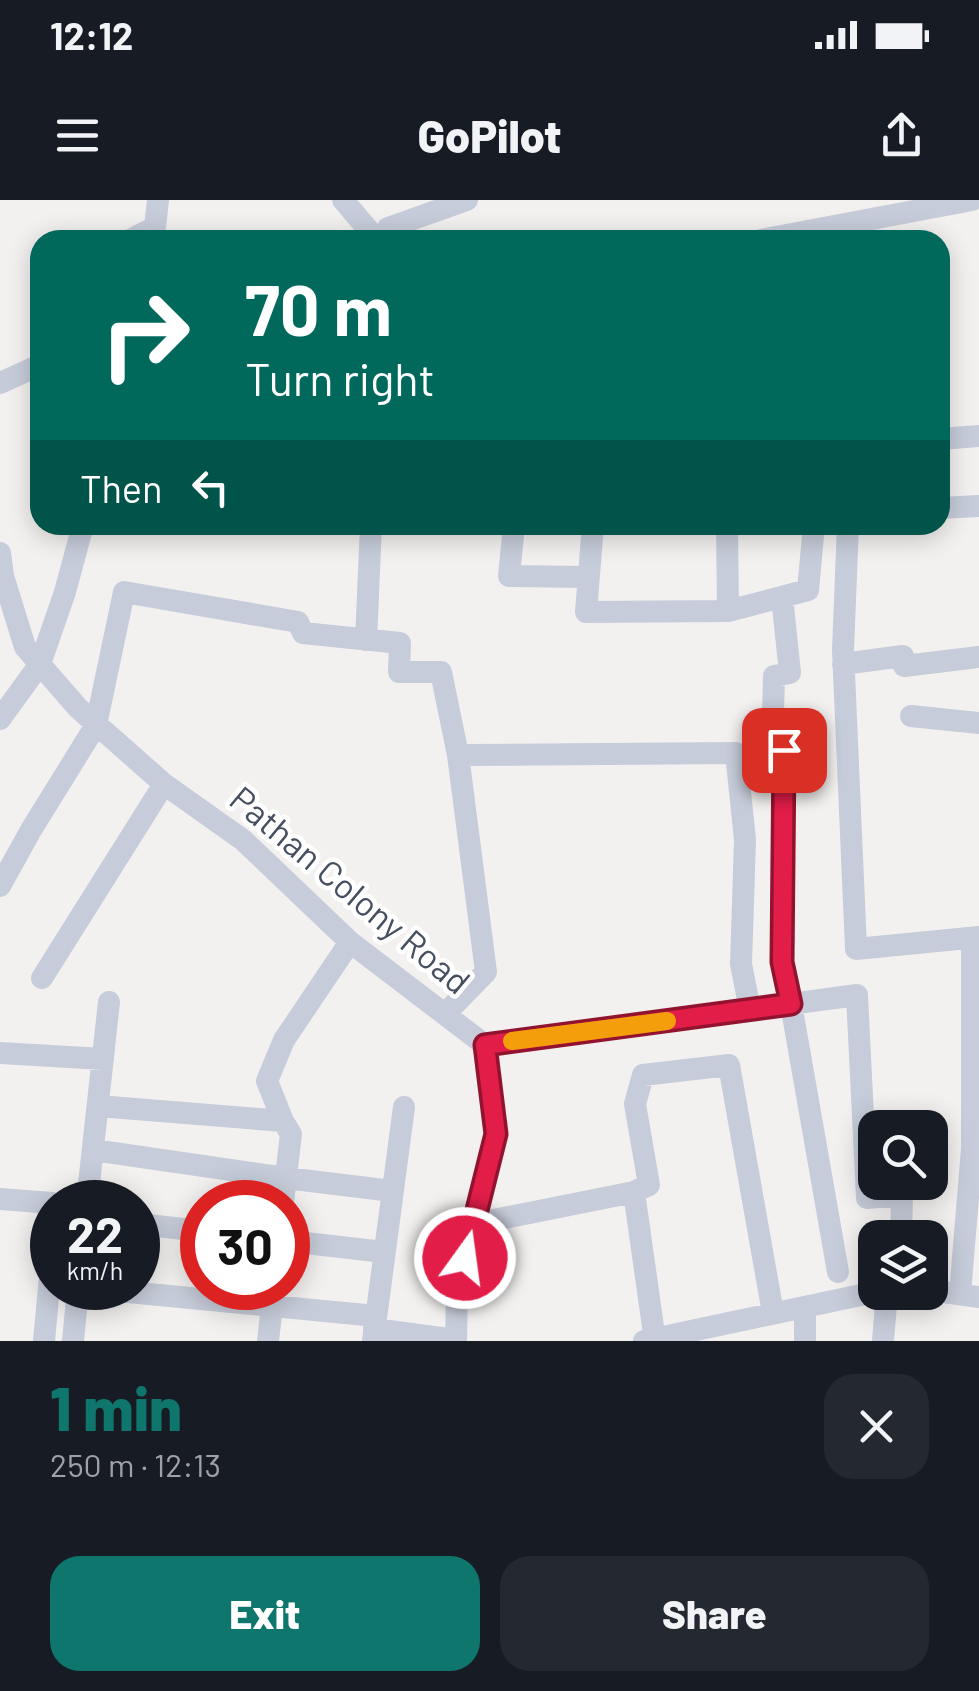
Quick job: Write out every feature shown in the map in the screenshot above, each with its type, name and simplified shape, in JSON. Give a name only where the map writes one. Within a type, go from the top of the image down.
[{"type":"street","points":[[149,230],[155,227],[158,200]]},
{"type":"street","points":[[342,200],[369,230]]},
{"type":"street","points":[[388,230],[467,200]]},
{"type":"street","points":[[869,230],[972,200]]},
{"type":"street","points":[[0,382],[30,369]]},
{"type":"street","points":[[950,438],[979,436]]},
{"type":"street","points":[[950,507],[979,506]]},
{"type":"street","points":[[0,719],[40,664],[80,535]]},
{"type":"street","points":[[366,640],[371,535]]},
{"type":"street","points":[[513,535],[509,576],[588,577]]},
{"type":"street","points":[[592,535],[586,612],[728,611],[808,590],[813,535]]},
{"type":"street","points":[[727,535],[728,611]]},
{"type":"street","points":[[848,535],[844,664],[856,949],[976,937],[970,1296]]},
{"type":"street","name":"Pathan Colony Road","points":[[0,553],[3,576],[25,647],[78,708],[164,784],[243,840],[350,942],[485,1045]]},
{"type":"street","points":[[0,886],[96,725],[124,592],[298,622],[303,634],[400,643],[399,672],[441,672],[458,755],[486,972],[445,1014]]},
{"type":"street","points":[[782,597],[790,673],[774,676],[772,749],[784,750],[782,962],[838,1272]]},
{"type":"street","points":[[844,664],[903,656],[904,666],[979,657]]},
{"type":"street","points":[[911,716],[979,723]]},
{"type":"street","points":[[458,755],[736,753],[745,840],[741,964],[750,1010]]},
{"type":"street","points":[[42,978],[164,784]]},
{"type":"street","points":[[286,1178],[291,1134],[266,1081],[284,1040],[350,942]]},
{"type":"street","points":[[310,1309],[374,1329],[456,1341],[457,1292],[496,1134],[485,1045],[857,995],[867,1198],[902,1194],[901,1220]]},
{"type":"street","points":[[90,1180],[109,1002]]},
{"type":"street","points":[[0,1053],[103,1060]]},
{"type":"street","points":[[474,1224],[634,1192],[648,1184],[635,1104],[643,1075],[729,1064],[773,1313]]},
{"type":"street","points":[[98,1106],[283,1121]]},
{"type":"street","points":[[374,1329],[404,1107]]},
{"type":"street","points":[[93,1150],[392,1191]]},
{"type":"street","points":[[634,1192],[651,1340],[858,1295]]},
{"type":"street","points":[[0,1199],[30,1201]]},
{"type":"street","points":[[310,1243],[384,1252]]},
{"type":"street","points":[[805,1306],[805,1341]]},
{"type":"street","points":[[44,1341],[47,1310]]},
{"type":"street","points":[[73,1341],[76,1310]]},
{"type":"street","points":[[268,1341],[272,1310]]},
{"type":"street","points":[[883,1341],[886,1310]]},
{"type":"slow traffic","points":[[512,1041],[667,1021]]},
{"type":"route","points":[[465,1258],[496,1134],[485,1045],[791,1004],[782,962],[784,750]]}]
